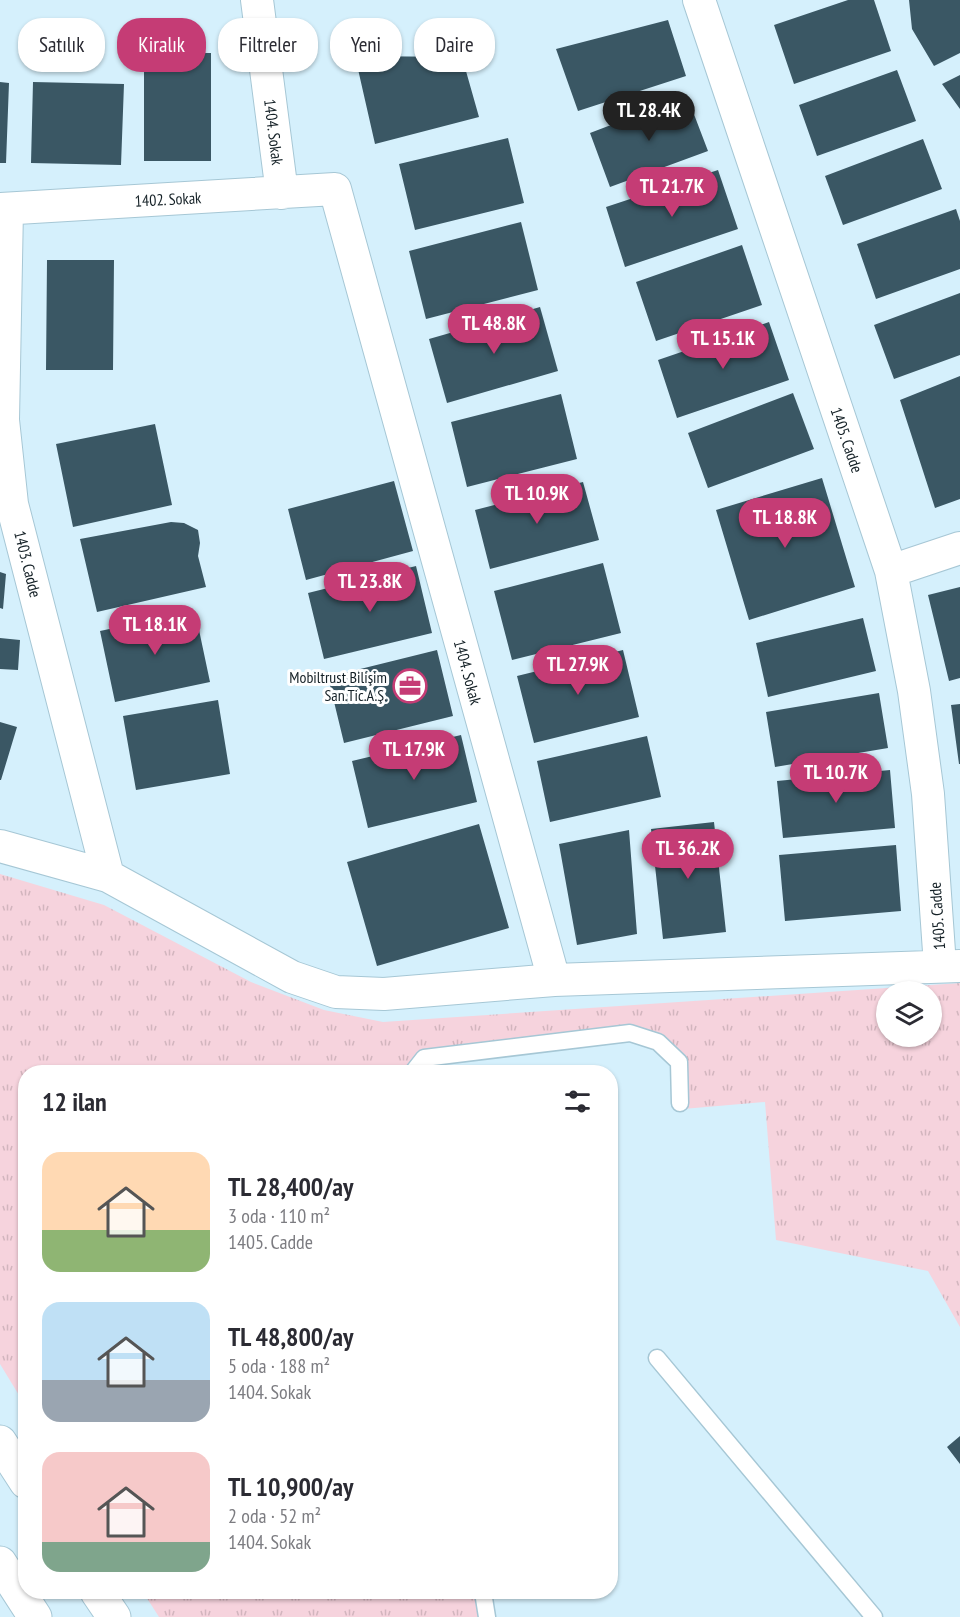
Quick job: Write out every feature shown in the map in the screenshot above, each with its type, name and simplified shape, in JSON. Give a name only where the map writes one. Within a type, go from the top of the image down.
[{"type":"main road","points":[[0,1442],[18,1470]]},
{"type":"main road","points":[[0,1563],[18,1591]]},
{"type":"main road","points":[[23,1599],[35,1617]]},
{"type":"main road","points":[[102,1599],[114,1617]]},
{"type":"street","name":"1404. Sokak","points":[[257,0],[282,193]]},
{"type":"street","name":"1405. Cadde","points":[[699,0],[891,571],[914,691],[950,966]]},
{"type":"street","name":"1404. Sokak","points":[[335,189],[554,980]]},
{"type":"street","name":"1402. Sokak","points":[[4,209],[335,189]]},
{"type":"street","name":"1403. Cadde","points":[[4,209],[3,420],[6,504],[108,876]]},
{"type":"street","points":[[891,571],[960,548]]},
{"type":"street","points":[[0,846],[108,876],[292,977],[336,992],[384,994],[554,980],[950,966]]},
{"type":"lane","points":[[418,1065],[424,1058],[630,1033],[658,1042],[680,1062],[680,1103]]},
{"type":"lane","points":[[657,1358],[874,1617]]},
{"type":"lane","points":[[484,1599],[487,1617]]},
{"type":"green space","points":[[0,874],[104,905],[251,982],[324,1010],[383,1022],[876,989],[876,1047],[942,1047],[942,984],[960,983],[960,1327],[928,1271],[776,1240],[765,1102],[683,1109],[679,1062],[630,1033],[424,1058],[418,1065],[18,1065],[18,1394],[0,1364]]},
{"type":"green space","points":[[147,1599],[484,1599],[487,1617],[159,1617]]},
{"type":"building","points":[[848,0],[874,0],[891,51],[794,84],[774,25]]},
{"type":"building","points":[[909,0],[960,0],[960,53],[934,66],[912,29]]},
{"type":"building","points":[[668,20],[686,76],[578,111],[556,49]]},
{"type":"building","points":[[206,53],[211,53],[211,161],[144,161],[144,72],[206,72]]},
{"type":"building","points":[[402,56],[414,57],[414,72],[466,72],[479,117],[375,144],[359,72],[402,72]]},
{"type":"building","points":[[897,70],[916,121],[817,156],[799,105]]},
{"type":"building","points":[[960,75],[960,109],[942,84]]},
{"type":"building","points":[[0,82],[9,83],[6,163],[0,163]]},
{"type":"building","points":[[33,82],[124,84],[121,165],[31,163]]},
{"type":"building","points":[[687,96],[708,151],[610,187],[590,133]]},
{"type":"building","points":[[508,138],[524,203],[415,230],[399,164]]},
{"type":"building","points":[[923,139],[942,189],[843,225],[825,176]]},
{"type":"building","points":[[718,170],[738,229],[625,267],[606,207]]},
{"type":"building","points":[[956,209],[960,221],[960,269],[876,299],[857,244]]},
{"type":"building","points":[[521,222],[538,290],[426,319],[409,251]]},
{"type":"building","points":[[742,245],[762,305],[656,341],[636,282]]},
{"type":"building","points":[[47,260],[114,260],[113,370],[46,370]]},
{"type":"building","points":[[960,293],[960,355],[894,379],[874,325]]},
{"type":"building","points":[[540,307],[558,371],[447,403],[429,339]]},
{"type":"building","points":[[769,322],[789,380],[677,418],[658,360]]},
{"type":"building","points":[[960,376],[960,499],[935,508],[900,400]]},
{"type":"building","points":[[793,393],[814,449],[708,488],[688,433]]},
{"type":"building","points":[[561,394],[577,459],[467,487],[451,422]]},
{"type":"building","points":[[155,424],[172,505],[73,527],[56,444]]},
{"type":"building","points":[[822,478],[855,587],[749,620],[716,510]]},
{"type":"building","points":[[394,481],[413,551],[306,580],[288,509]]},
{"type":"building","points":[[583,482],[599,540],[490,569],[475,510]]},
{"type":"building","points":[[171,522],[184,523],[198,530],[200,543],[198,556],[206,587],[97,612],[80,539]]},
{"type":"building","points":[[603,563],[621,633],[512,660],[494,591]]},
{"type":"building","points":[[416,566],[432,633],[324,659],[308,593]]},
{"type":"building","points":[[0,572],[6,574],[3,609],[0,608]]},
{"type":"building","points":[[960,587],[960,678],[949,681],[928,595]]},
{"type":"building","points":[[195,611],[210,682],[115,702],[100,631]]},
{"type":"building","points":[[863,618],[876,671],[768,697],[756,643]]},
{"type":"building","points":[[0,638],[20,640],[18,670],[0,669]]},
{"type":"building","points":[[437,650],[453,716],[344,743],[328,677]]},
{"type":"building","points":[[623,650],[639,717],[534,743],[517,676]]},
{"type":"building","points":[[879,693],[888,748],[775,767],[766,712]]},
{"type":"building","points":[[218,700],[230,774],[136,790],[123,716]]},
{"type":"building","points":[[960,704],[960,764],[959,764],[951,705]]},
{"type":"building","points":[[0,722],[17,727],[1,780],[0,780]]},
{"type":"building","points":[[461,735],[477,802],[368,828],[352,761]]},
{"type":"building","points":[[647,736],[661,797],[550,822],[537,761]]},
{"type":"building","points":[[890,770],[895,828],[783,838],[777,781]]},
{"type":"building","points":[[714,822],[726,932],[663,939],[651,829]]},
{"type":"building","points":[[479,824],[509,928],[377,966],[347,862]]},
{"type":"building","points":[[629,830],[637,934],[577,945],[559,844]]},
{"type":"building","points":[[896,845],[901,911],[785,921],[779,855]]},
{"type":"building","points":[[960,1436],[960,1464],[947,1447]]},
{"type":"place","name":"Mobiltrust Bilişim San.Tic.A.Ş.","points":[[410,686]]}]
